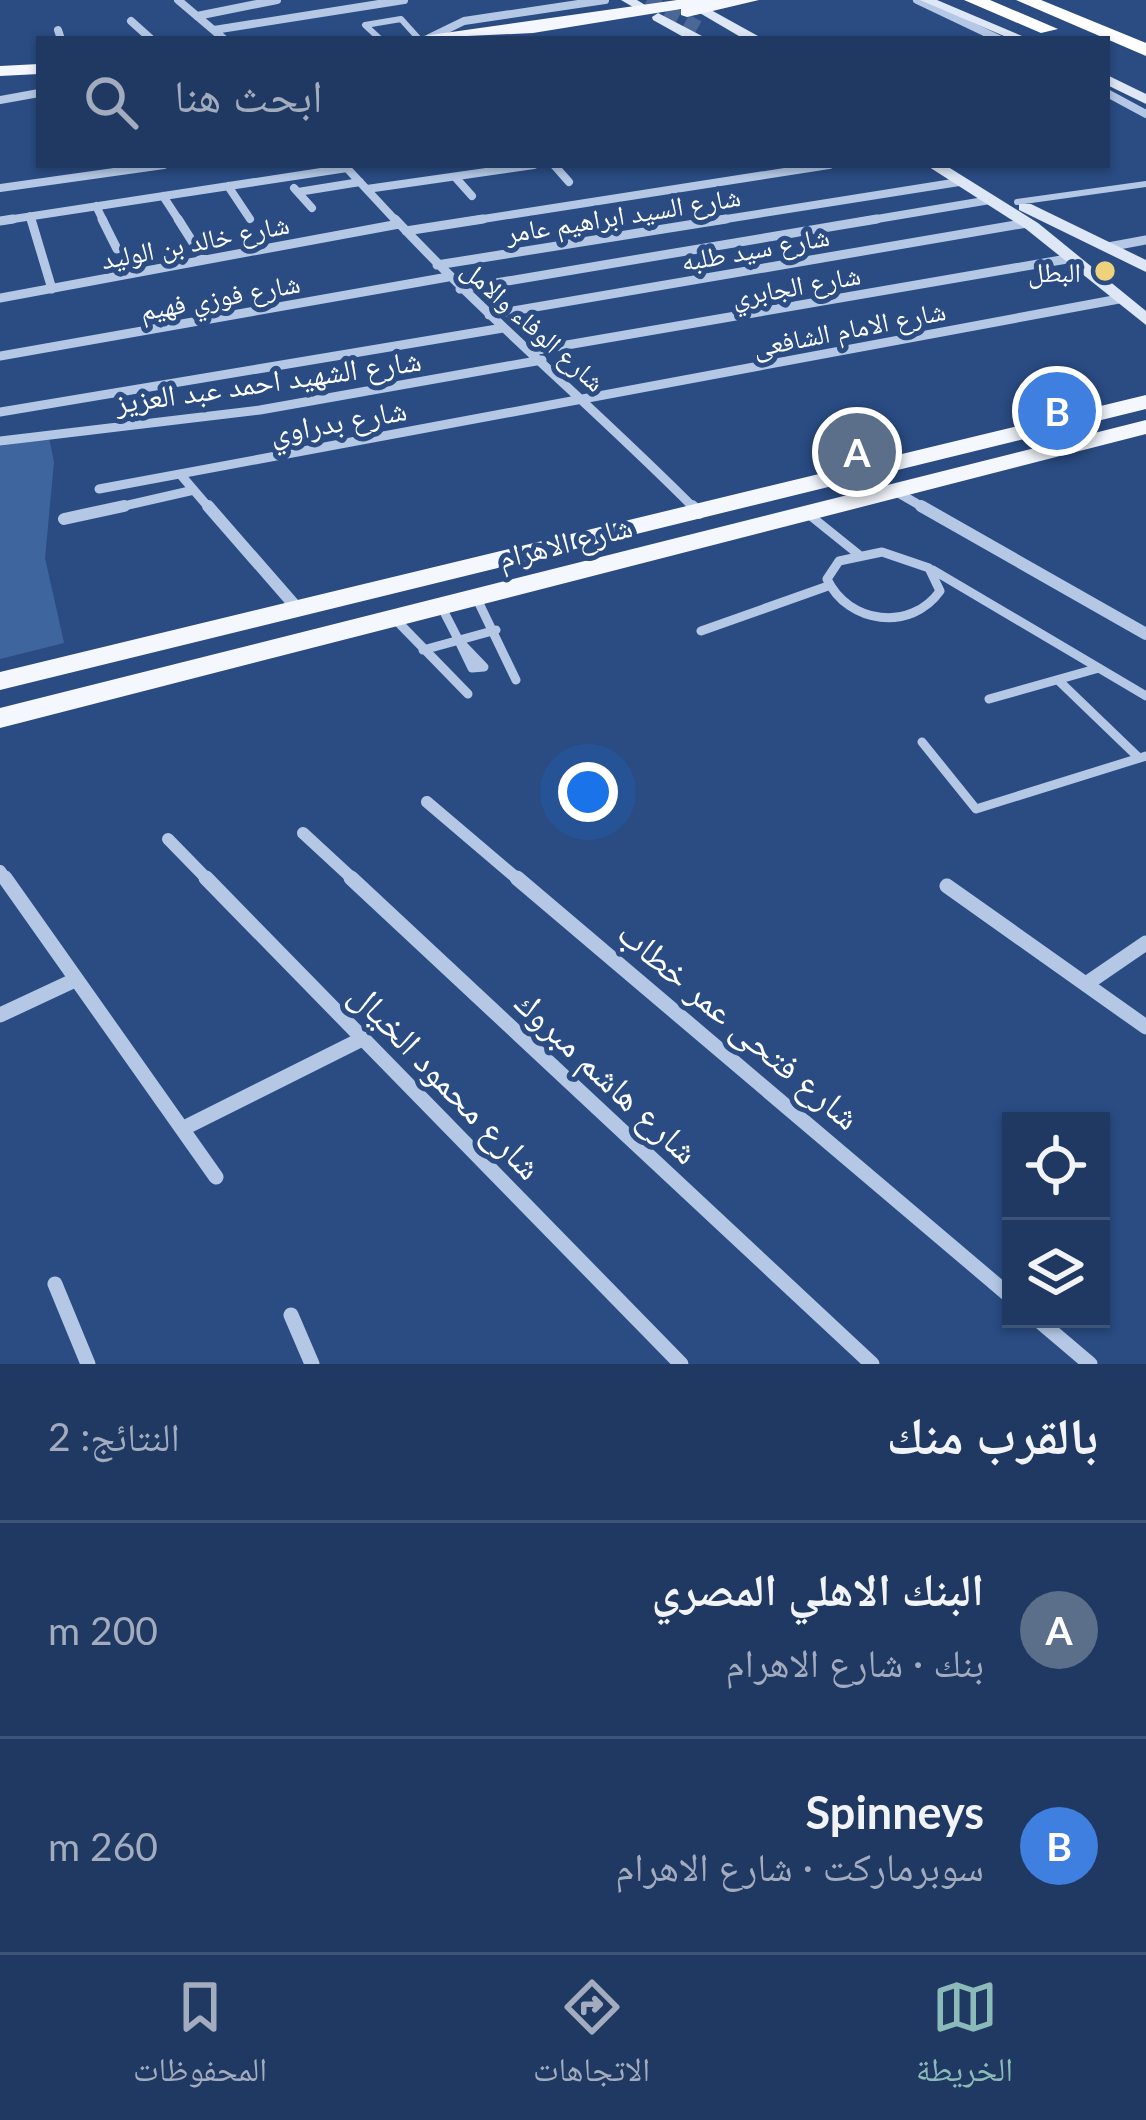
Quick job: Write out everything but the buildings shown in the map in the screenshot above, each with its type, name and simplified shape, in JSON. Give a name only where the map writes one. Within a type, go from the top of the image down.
[{"type":"highway","points":[[973,0],[1063,36]]},
{"type":"highway","points":[[1025,0],[1146,47]]},
{"type":"highway","points":[[1110,57],[1146,75]]},
{"type":"main road","points":[[628,0],[660,17],[703,18],[730,36]]},
{"type":"main road","points":[[524,36],[660,17],[703,18],[751,0]]},
{"type":"main road","points":[[922,0],[1014,36]]},
{"type":"main road","points":[[1037,0],[1146,47]]},
{"type":"main road","points":[[451,36],[660,17],[703,18],[746,36]]},
{"type":"main road","points":[[0,67],[36,64]]},
{"type":"main road","points":[[1110,82],[1146,100]]},
{"type":"main road","points":[[958,173],[990,200],[1146,282]]},
{"type":"main road","points":[[958,173],[1017,202],[1067,259],[1146,320]]},
{"type":"main road","points":[[1036,224],[1108,247],[1146,267]]},
{"type":"main road","points":[[1036,224],[1146,298]]},
{"type":"main road","name":"شارع الاهرام","points":[[0,681],[1146,402]]},
{"type":"main road","name":"شارع الاهرام","points":[[0,718],[1146,427]]},
{"type":"main road","points":[[285,611],[268,632],[285,646]]},
{"type":"main road","points":[[172,639],[194,646],[198,653],[189,670]]},
{"type":"street","points":[[178,0],[221,36]]},
{"type":"street","points":[[197,16],[277,0]]},
{"type":"street","points":[[214,30],[404,0]]},
{"type":"street","points":[[433,36],[464,21],[605,0]]},
{"type":"street","points":[[922,0],[993,36]]},
{"type":"street","points":[[131,21],[148,36]]},
{"type":"street","points":[[0,100],[36,94]]},
{"type":"street","points":[[1110,95],[1146,114]]},
{"type":"street","points":[[0,221],[339,168]]},
{"type":"street","name":"شارع الوفاء والامل","points":[[346,168],[460,289],[586,399],[699,513]]},
{"type":"street","points":[[451,168],[472,196]]},
{"type":"street","points":[[298,192],[513,168]]},
{"type":"street","points":[[557,168],[569,182]]},
{"type":"street","name":"شارع خالد بن الوليد","points":[[0,298],[402,227],[809,168]]},
{"type":"street","points":[[1,186],[99,169]]},
{"type":"street","name":"شارع السيد ابراهيم عامر","points":[[436,265],[958,173]]},
{"type":"street","points":[[286,177],[311,208]]},
{"type":"street","points":[[228,186],[250,219]]},
{"type":"street","points":[[163,196],[204,260]]},
{"type":"street","points":[[460,289],[990,200]]},
{"type":"street","points":[[96,206],[117,249]]},
{"type":"street","points":[[30,216],[52,289]]},
{"type":"street","name":"شارع سيد طلبه","points":[[489,315],[1036,224]]},
{"type":"street","points":[[1108,247],[1146,240]]},
{"type":"street","name":"شارع الجابري","points":[[532,351],[1067,259]]},
{"type":"street","name":"شارع فوزي فهيم","points":[[0,356],[448,277]]},
{"type":"street","name":"شارع الامام الشافعى","points":[[586,399],[1119,298]]},
{"type":"street","points":[[0,412],[503,328]]},
{"type":"street","name":"شارع الشهيد احمد عبد العزيز","points":[[0,441],[260,410],[542,360]]},
{"type":"street","name":"شارع بدراوي","points":[[99,489],[586,399]]},
{"type":"street","points":[[180,474],[285,611]]},
{"type":"street","points":[[64,519],[194,490]]},
{"type":"street","points":[[895,490],[1146,634]]},
{"type":"street","name":"شارع فتحى عمر خطاب","points":[[427,802],[1002,1289]]},
{"type":"street","name":"شارع هاشم مبروك","points":[[303,833],[872,1364]]},
{"type":"street","name":"شارع محمود الخيال","points":[[169,839],[681,1364]]},
{"type":"street","points":[[0,871],[216,1177]]},
{"type":"street","points":[[947,886],[1146,1027]]},
{"type":"street","points":[[1086,984],[1146,943]]},
{"type":"street","points":[[0,1015],[75,980]]},
{"type":"street","points":[[182,1129],[364,1038]]},
{"type":"street","points":[[56,1284],[88,1364]]},
{"type":"street","points":[[291,1315],[312,1364]]},
{"type":"street","points":[[1048,1328],[1090,1364]]},
{"type":"lane","points":[[377,36],[364,25],[400,19],[413,36]]},
{"type":"lane","points":[[1017,202],[1146,184]]},
{"type":"lane","points":[[807,513],[858,554]]},
{"type":"lane","points":[[828,586],[833,567],[858,554],[895,554],[929,568],[1146,696]]},
{"type":"lane","points":[[828,586],[851,609],[880,617],[909,616],[938,599],[940,583],[929,568]]},
{"type":"lane","points":[[701,631],[828,586]]},
{"type":"lane","points":[[476,597],[516,680]]},
{"type":"lane","points":[[441,606],[459,640]]},
{"type":"lane","points":[[394,618],[468,694]]},
{"type":"lane","points":[[423,650],[496,631]]},
{"type":"lane","points":[[989,699],[1099,668]]},
{"type":"lane","points":[[1058,680],[1143,756]]},
{"type":"lane","points":[[922,742],[976,809],[1143,756]]},
{"type":"shaded area","points":[[49,438],[54,462],[45,558],[64,643],[0,659],[0,446]]},
{"type":"tunnel","points":[[647,0],[701,29]]},
{"type":"place","name":"البطل","points":[[1105,271]]},
{"type":"place","name":"Spinneys","points":[[1057,411]]},
{"type":"place","name":"البنك الاهلي المصري","points":[[857,452]]}]
